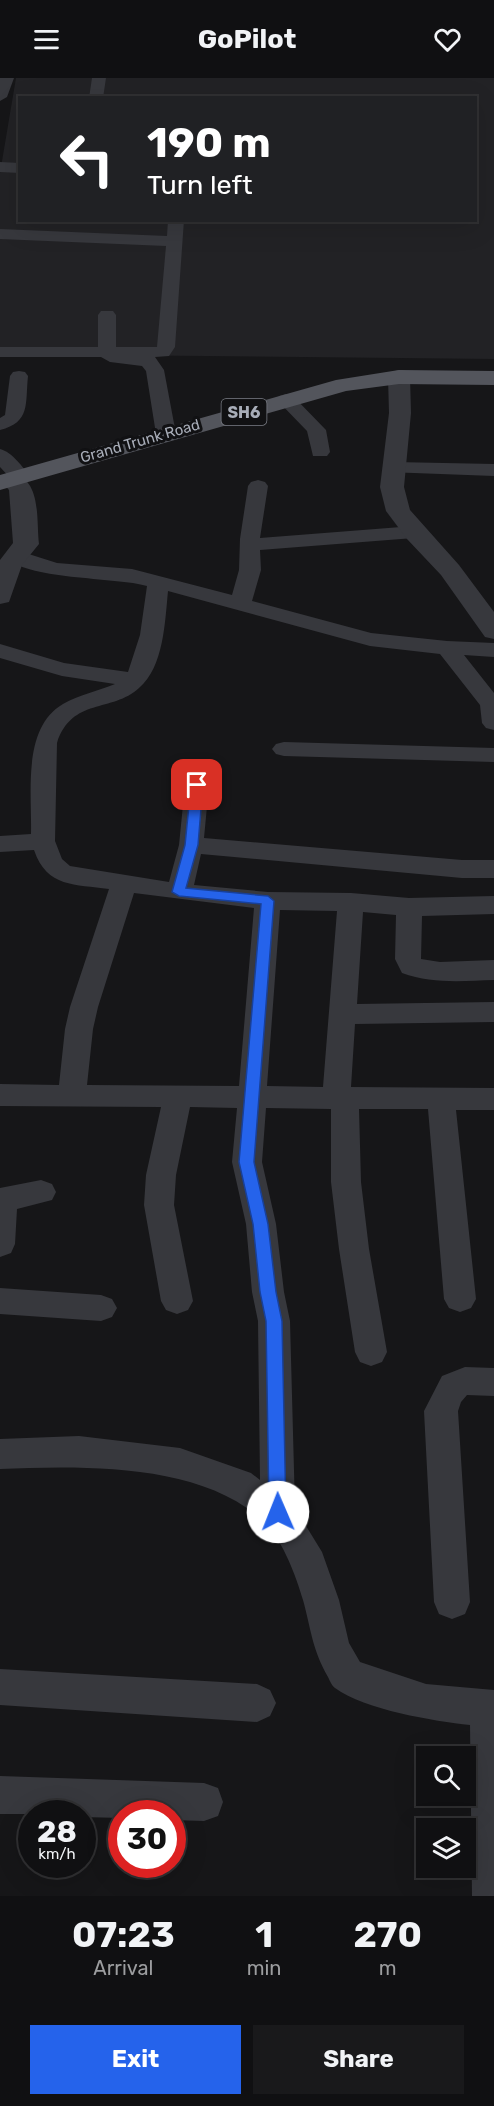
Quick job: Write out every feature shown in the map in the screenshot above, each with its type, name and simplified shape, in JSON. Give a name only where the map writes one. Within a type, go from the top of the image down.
[{"type":"main road","name":"Grand Trunk Road","points":[[10,480],[344,385],[399,377],[494,378]]},
{"type":"street","points":[[0,97],[7,78]]},
{"type":"street","points":[[96,96],[99,78]]},
{"type":"street","points":[[0,167],[18,168]]},
{"type":"street","points":[[0,352],[163,352],[166,347],[176,222]]},
{"type":"street","points":[[0,234],[174,240]]},
{"type":"street","points":[[107,315],[110,357],[152,363],[166,434]]},
{"type":"street","points":[[0,424],[11,420],[14,416],[19,376]]},
{"type":"street","points":[[399,377],[400,413],[392,487],[398,511],[414,532],[450,570],[494,631]]},
{"type":"street","points":[[286,400],[316,430],[320,452]]},
{"type":"street","points":[[0,455],[10,480],[21,488],[26,544],[10,564],[0,596]]},
{"type":"street","points":[[394,468],[494,470]]},
{"type":"street","points":[[240,604],[250,570],[249,545],[258,486]]},
{"type":"street","points":[[249,545],[414,532]]},
{"type":"street","points":[[16,556],[40,566],[109,571],[370,639],[447,648],[494,650]]},
{"type":"street","points":[[158,583],[144,660],[134,680],[119,690],[67,711],[56,719],[49,729],[45,743],[43,841],[51,863],[62,873],[179,892],[268,901],[351,902],[409,907],[494,905]]},
{"type":"street","points":[[447,648],[491,704],[494,723]]},
{"type":"street","points":[[0,651],[62,669],[134,680]]},
{"type":"street","points":[[284,749],[494,755],[494,735]]},
{"type":"street","points":[[179,892],[191,845],[197,785]]},
{"type":"street","points":[[0,844],[43,841]]},
{"type":"street","points":[[191,845],[462,869],[494,869]]},
{"type":"street","points":[[72,1095],[79,1029],[84,1007],[124,883]]},
{"type":"street","points":[[268,901],[247,1162],[261,1224],[268,1292],[274,1321],[278,1512]]},
{"type":"street","points":[[351,902],[341,1014],[341,1099],[346,1182],[354,1250],[371,1352]]},
{"type":"street","points":[[409,907],[408,959],[411,966],[417,969],[450,971],[494,970]]},
{"type":"street","points":[[341,1014],[494,1012]]},
{"type":"street","points":[[0,1095],[494,1099]]},
{"type":"street","points":[[177,1301],[159,1205],[161,1175],[178,1095]]},
{"type":"street","points":[[441,1099],[460,1299]]},
{"type":"street","points":[[0,1244],[1,1199],[40,1192]]},
{"type":"street","points":[[0,1301],[101,1308]]},
{"type":"street","points":[[452,1602],[441,1411],[446,1392],[454,1384],[465,1381],[494,1382]]},
{"type":"street","points":[[0,1454],[79,1451],[180,1463],[239,1484],[278,1512],[304,1552],[321,1600],[332,1648],[347,1675],[370,1686],[426,1702],[491,1708],[492,1896]]},
{"type":"street","points":[[0,1687],[256,1703]]},
{"type":"street","points":[[0,1795],[204,1802]]},
{"type":"shaded area","points":[[16,78],[494,78],[494,359],[0,354],[0,173]]},
{"type":"route","points":[[197,785],[191,845],[179,892],[268,901],[247,1162],[249,1180],[261,1224],[268,1292],[274,1321],[278,1512]]}]
